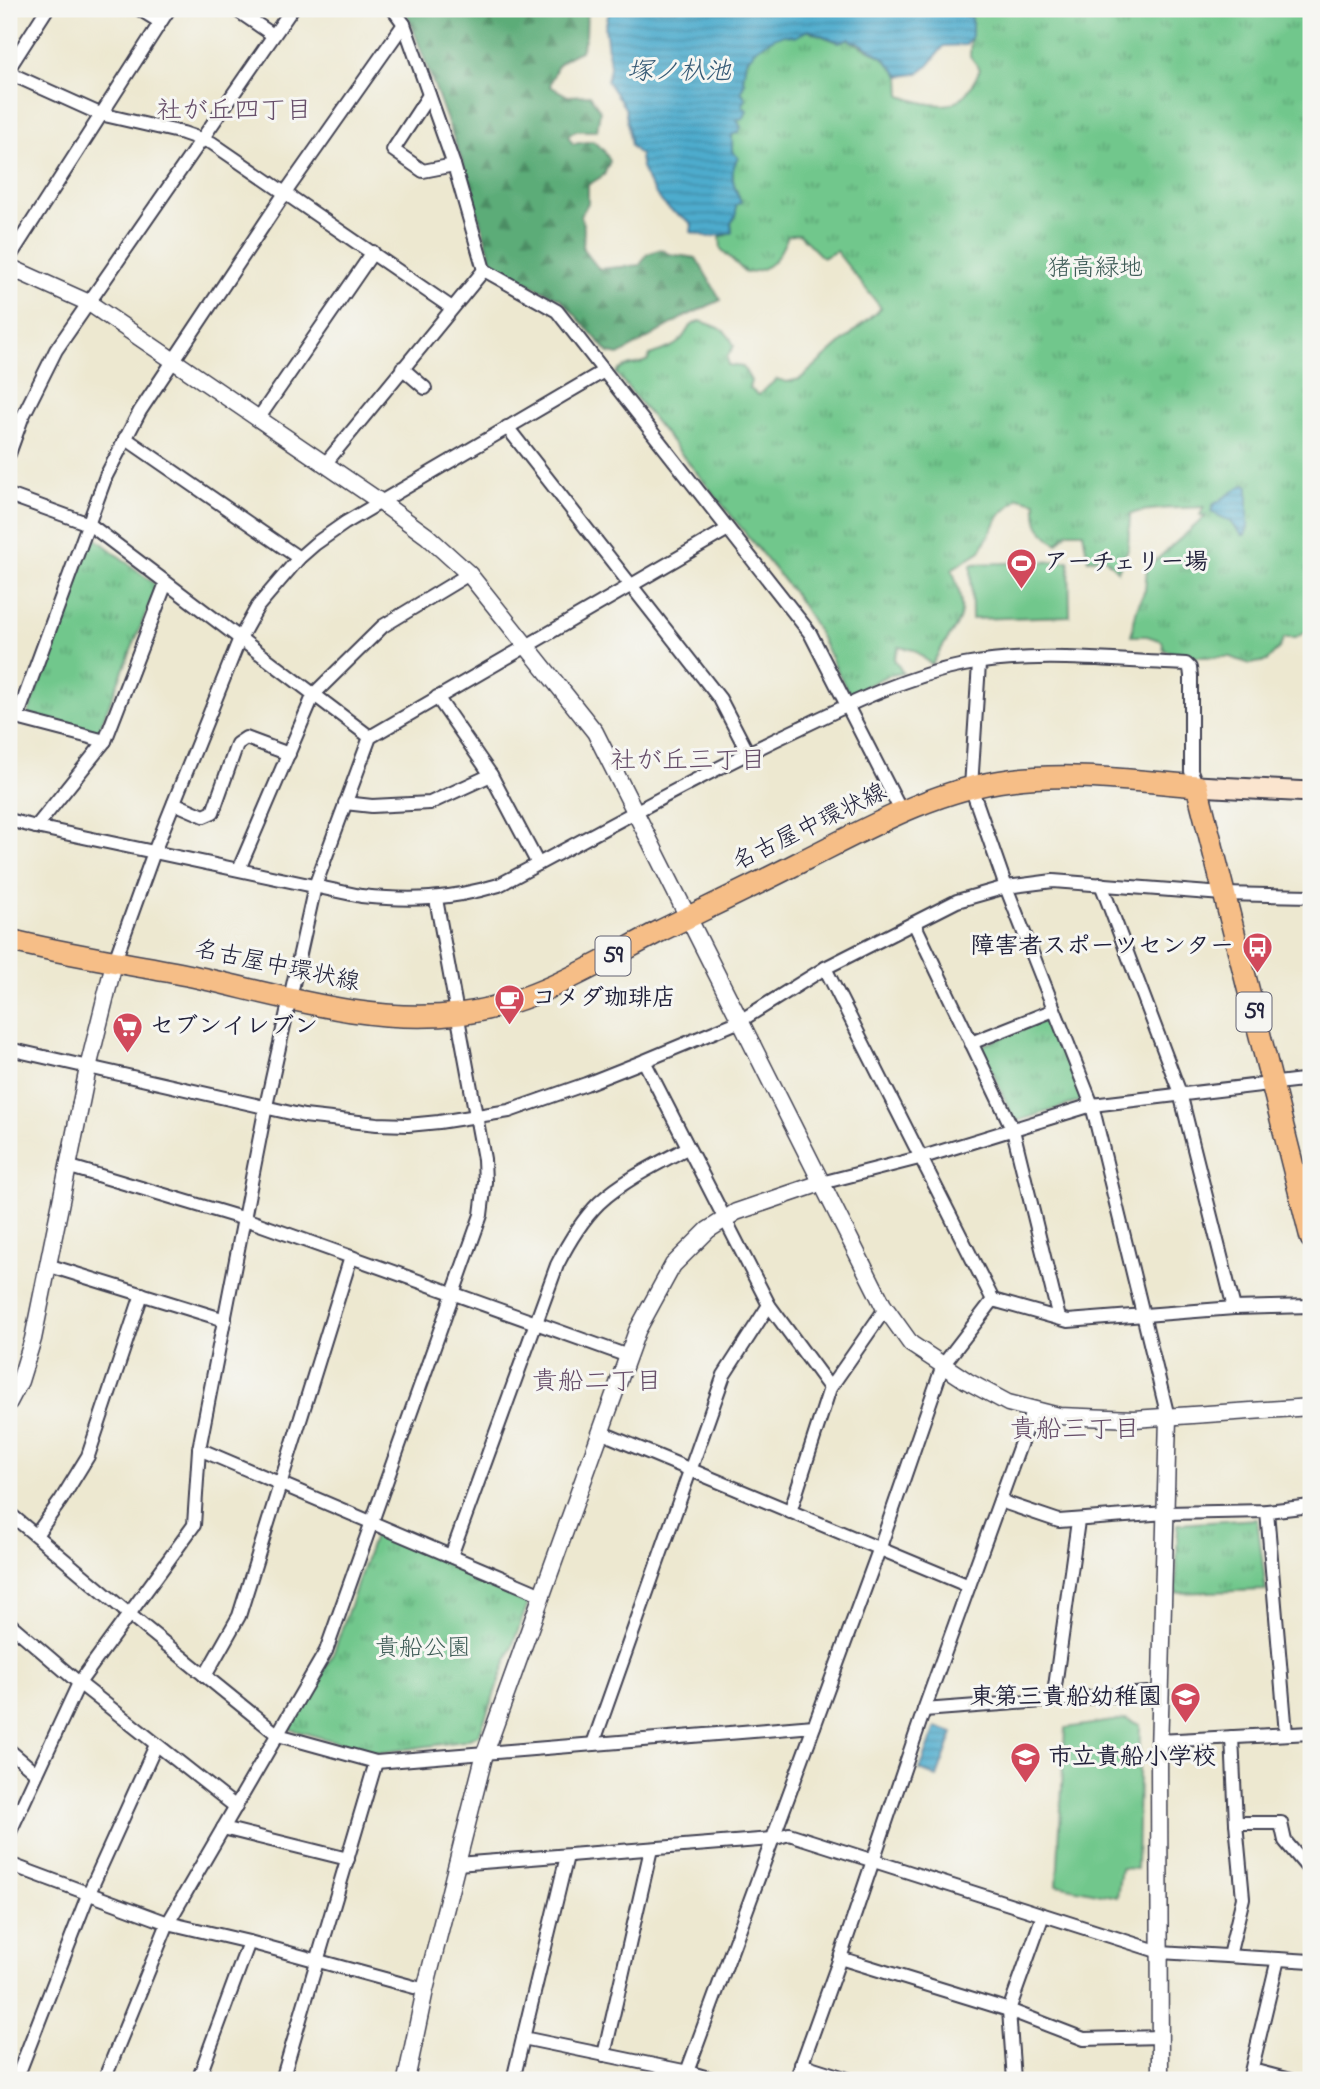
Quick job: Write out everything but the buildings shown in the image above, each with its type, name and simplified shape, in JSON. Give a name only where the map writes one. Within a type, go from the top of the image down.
[{"type":"main road","name":"名古屋中環状線","points":[[9,940],[190,976],[336,1009],[391,1016],[459,1014],[517,1000],[582,973],[901,811],[971,787],[1038,777],[1197,786]]},
{"type":"main road","points":[[1197,786],[1311,792]]},
{"type":"main road","name":"59","points":[[1197,786],[1311,1238]]},
{"type":"street","points":[[9,68],[47,9]]},
{"type":"street","points":[[139,9],[160,22]]},
{"type":"street","points":[[9,258],[169,9]]},
{"type":"street","points":[[235,9],[273,35]]},
{"type":"street","points":[[9,454],[22,418],[56,350],[292,9]]},
{"type":"street","points":[[393,9],[404,24],[454,165],[484,270],[557,311],[810,633],[901,811]]},
{"type":"street","points":[[105,741],[13,717],[106,476],[125,438],[173,359],[404,24]]},
{"type":"street","points":[[9,73],[100,114],[201,138],[452,308]]},
{"type":"street","points":[[429,95],[393,150],[423,171],[454,165]]},
{"type":"street","points":[[258,419],[373,252]]},
{"type":"street","points":[[9,267],[89,303],[173,359],[382,503],[427,536],[469,574],[595,732],[886,1309],[911,1344],[967,1381],[1008,1403],[1059,1416],[1135,1419],[1311,1407]]},
{"type":"street","points":[[325,464],[484,270]]},
{"type":"street","points":[[402,368],[425,387]]},
{"type":"street","points":[[9,1402],[27,1361],[88,1068],[114,963],[173,803],[240,638],[258,606],[299,558],[345,523],[604,371]]},
{"type":"street","points":[[9,412],[22,418]]},
{"type":"street","points":[[507,427],[720,699],[748,753]]},
{"type":"street","points":[[125,438],[299,558]]},
{"type":"street","points":[[9,495],[89,524],[370,737]]},
{"type":"street","points":[[9,1834],[79,1683],[194,1524],[199,1449],[266,1106],[315,886],[370,737],[728,529]]},
{"type":"street","points":[[239,869],[314,694],[383,626],[469,574]]},
{"type":"street","points":[[36,827],[105,741],[166,583]]},
{"type":"street","points":[[9,820],[371,897],[436,899],[499,885],[748,753],[848,705],[907,681],[966,665],[1009,659],[1060,657],[1186,664],[1190,668],[1191,676],[1191,771],[1197,786]]},
{"type":"street","points":[[979,664],[971,787],[1006,887],[1092,1105],[1168,1417],[1159,1741],[1160,2080]]},
{"type":"street","points":[[438,697],[491,775],[538,864]]},
{"type":"street","points":[[173,803],[204,816],[213,812],[237,744],[246,737],[289,754]]},
{"type":"street","points":[[345,803],[372,806],[430,803],[491,775]]},
{"type":"street","points":[[9,1049],[304,1116],[408,1125],[476,1117],[527,1105],[644,1061],[740,1021],[825,968],[957,901],[1006,887],[1053,881],[1223,894],[1311,896]]},
{"type":"street","points":[[1101,884],[1180,1093],[1234,1308]]},
{"type":"street","points":[[104,2080],[168,1923],[326,1651],[481,1215],[485,1182],[484,1159],[436,899]]},
{"type":"street","points":[[914,923],[1013,1130],[1059,1318]]},
{"type":"street","points":[[825,968],[923,1157],[993,1300],[1068,1321],[1234,1308],[1311,1306]]},
{"type":"street","points":[[971,1043],[1054,1010]]},
{"type":"street","points":[[644,1061],[769,1306],[830,1388]]},
{"type":"street","points":[[406,2080],[425,1990],[485,1754],[637,1331],[673,1265],[708,1230],[736,1212],[821,1183],[923,1157],[1092,1105],[1311,1079]]},
{"type":"street","points":[[451,1556],[557,1265],[573,1234],[600,1202],[645,1170],[687,1148]]},
{"type":"street","points":[[67,1166],[245,1219],[628,1356]]},
{"type":"street","points":[[205,1676],[239,1616],[351,1256]]},
{"type":"street","points":[[47,1265],[225,1320]]},
{"type":"street","points":[[36,1535],[88,1456],[142,1294]]},
{"type":"street","points":[[686,2076],[943,1365],[993,1300]]},
{"type":"street","points":[[593,1744],[724,1375],[769,1306]]},
{"type":"street","points":[[790,1511],[830,1388],[886,1309]]},
{"type":"street","points":[[796,2080],[923,1710],[1033,1409]]},
{"type":"street","points":[[600,1432],[969,1586]]},
{"type":"street","points":[[199,1449],[542,1595]]},
{"type":"street","points":[[1000,1501],[1059,1521],[1166,1513],[1267,1511],[1311,1506]]},
{"type":"street","points":[[1267,1511],[1286,1734]]},
{"type":"street","points":[[9,1513],[278,1734],[376,1762],[814,1726]]},
{"type":"street","points":[[1053,1701],[1078,1521]]},
{"type":"street","points":[[9,1623],[79,1683],[236,1807]]},
{"type":"street","points":[[923,1710],[1161,1692]]},
{"type":"street","points":[[1159,1741],[1311,1733]]},
{"type":"street","points":[[1229,1956],[1243,1898],[1232,1737]]},
{"type":"street","points":[[12,2080],[88,1895],[156,1745]]},
{"type":"street","points":[[9,1750],[36,1773]]},
{"type":"street","points":[[282,2080],[376,1762]]},
{"type":"street","points":[[1236,1823],[1281,1823],[1285,1841],[1311,1872]]},
{"type":"street","points":[[223,1828],[348,1859]]},
{"type":"street","points":[[457,1864],[772,1839],[789,1834],[1160,1952],[1311,1961]]},
{"type":"street","points":[[604,2055],[651,1849]]},
{"type":"street","points":[[513,2080],[567,1856]]},
{"type":"street","points":[[9,1864],[168,1923],[425,1990]]},
{"type":"street","points":[[1014,2080],[1009,2010],[1043,1915]]},
{"type":"street","points":[[198,2080],[249,1942]]},
{"type":"street","points":[[840,1958],[1009,2010],[1084,2039],[1160,2037]]},
{"type":"street","points":[[1278,1959],[1250,2075],[1290,2080]]},
{"type":"street","points":[[523,2038],[686,2076],[715,2080]]},
{"type":"street","points":[[801,2064],[851,2080]]},
{"type":"green space","points":[[402,9],[587,9],[586,36],[581,51],[560,63],[550,86],[568,96],[590,95],[600,111],[597,131],[575,131],[568,136],[573,144],[593,141],[610,161],[604,175],[588,185],[588,203],[581,215],[584,228],[583,249],[599,269],[640,265],[647,254],[661,249],[669,254],[696,258],[721,300],[684,317],[619,355],[609,353],[561,299],[494,267],[462,161],[409,18]]},
{"type":"green space","name":"猪高緑地","points":[[965,9],[1311,9],[1311,615],[1308,616],[1309,630],[1295,638],[1284,638],[1280,647],[1267,661],[1250,664],[1230,657],[1188,657],[1164,650],[1162,641],[1147,636],[1131,636],[1137,608],[1145,590],[1147,568],[1206,516],[1200,515],[1204,507],[1157,509],[1130,514],[1128,549],[1118,571],[1104,557],[1088,560],[1083,532],[1068,532],[1057,544],[1039,526],[1036,502],[1019,498],[1000,515],[980,551],[952,569],[961,601],[961,612],[954,630],[932,665],[914,650],[899,647],[894,659],[903,673],[886,676],[853,693],[847,690],[814,624],[796,596],[616,373],[644,362],[650,355],[676,344],[689,328],[700,321],[725,332],[734,346],[727,357],[728,365],[743,367],[751,381],[749,388],[758,395],[777,379],[787,382],[800,379],[881,308],[836,251],[823,258],[799,234],[788,236],[777,257],[768,266],[746,273],[721,249],[720,237],[732,233],[731,223],[736,216],[736,204],[741,201],[733,183],[732,134],[739,132],[737,120],[742,105],[741,91],[746,61],[753,50],[775,36],[807,30],[838,42],[850,38],[851,41],[883,57],[900,76],[901,96],[929,104],[951,104],[961,99],[968,91],[980,69],[970,56],[972,18],[966,16]]},
{"type":"green space","points":[[93,536],[157,586],[98,732],[28,714]]},
{"type":"green space","name":"アーチェリー場","points":[[1069,561],[1070,616],[972,619],[971,564]]},
{"type":"green space","points":[[1050,1018],[1084,1100],[1015,1122],[981,1046]]},
{"type":"green space","points":[[1257,1519],[1266,1590],[1176,1593],[1178,1524]]},
{"type":"green space","name":"貴船公園","points":[[375,1533],[530,1598],[479,1735],[464,1741],[378,1753],[289,1729],[333,1654]]},
{"type":"green space","points":[[1126,1719],[1140,1725],[1137,1869],[1121,1868],[1117,1897],[1057,1885],[1065,1728]]},
{"type":"water","name":"塚ノ杁池","points":[[610,9],[965,9],[966,16],[972,17],[972,36],[966,45],[944,46],[922,71],[900,76],[883,57],[858,42],[851,41],[850,38],[839,42],[808,30],[795,37],[779,36],[754,50],[746,61],[743,79],[745,82],[741,91],[746,99],[742,106],[747,110],[744,118],[737,120],[741,127],[739,132],[732,135],[732,150],[738,158],[733,169],[733,180],[741,202],[736,205],[736,216],[731,223],[732,233],[709,237],[691,232],[690,222],[664,204],[646,177],[640,155],[631,146],[625,108],[607,81],[610,67],[605,27]]},
{"type":"water","points":[[1243,485],[1248,486],[1248,527],[1245,535],[1230,521],[1211,512],[1213,505]]},
{"type":"water","points":[[936,1727],[953,1733],[937,1777],[920,1770]]},
{"type":"place","name":"アーチェリー場","points":[[1021,590]]},
{"type":"place","name":"障害者スポーツセンター","points":[[1257,974]]},
{"type":"place","name":"コメダ珈琲店","points":[[509,1026]]},
{"type":"place","name":"セブンイレブン","points":[[127,1054]]},
{"type":"place","name":"東第三貴船幼稚園","points":[[1185,1725]]},
{"type":"place","name":"市立貴船小学校","points":[[1025,1785]]},
{"type":"district","name":"社が丘四丁目","points":[[234,112]]},
{"type":"district","name":"社が丘三丁目","points":[[688,762]]},
{"type":"district","name":"貴船二丁目","points":[[597,1383]]},
{"type":"district","name":"貴船三丁目","points":[[1075,1431]]}]
